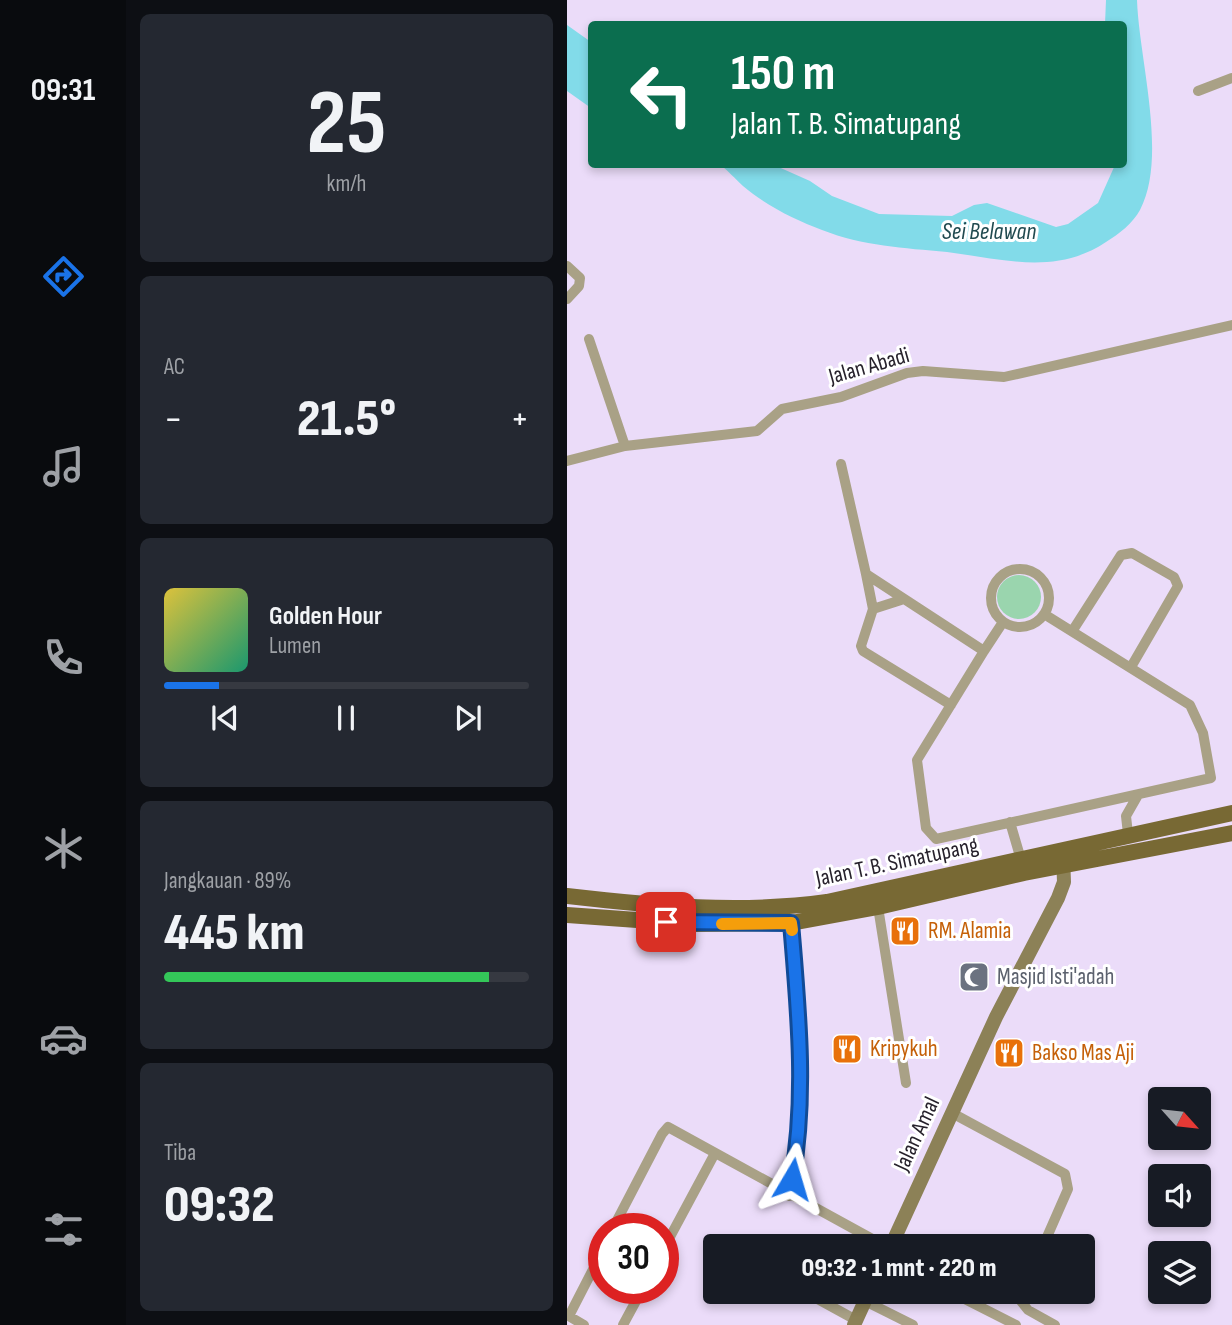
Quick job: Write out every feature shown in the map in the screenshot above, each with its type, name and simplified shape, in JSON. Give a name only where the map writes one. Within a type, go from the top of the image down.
[{"type":"main road","name":"Jalan T. B. Simatupang","points":[[1064,858],[1128,834],[1232,813]]},
{"type":"main road","name":"Jalan T. B. Simatupang","points":[[567,915],[774,909],[1064,858],[1232,833]]},
{"type":"main road","name":"Jalan T. B. Simatupang","points":[[567,896],[666,914],[791,923],[878,907],[1023,866]]},
{"type":"street","points":[[1198,91],[1232,78]]},
{"type":"street","points":[[567,266],[580,278],[579,286],[567,299]]},
{"type":"street","name":"Jalan Abadi","points":[[567,461],[625,446],[757,431],[782,409],[841,397],[907,373],[923,371],[1004,376],[1232,325]]},
{"type":"street","points":[[589,340],[625,446]]},
{"type":"street","points":[[842,464],[873,609],[861,646],[863,652],[951,705]]},
{"type":"street","points":[[1073,630],[1121,555],[1132,553],[1174,577],[1178,586],[1131,667]]},
{"type":"street","points":[[1014,569],[1033,572],[1047,586],[1048,605],[1044,614],[1029,625],[1020,627],[1003,622],[992,606],[992,587],[1005,572],[1014,569]]},
{"type":"street","points":[[866,574],[901,600],[984,651]]},
{"type":"street","points":[[873,609],[901,600]]},
{"type":"street","points":[[1003,622],[917,760],[927,832],[936,839],[1211,778],[1203,733],[1190,705],[1044,614]]},
{"type":"street","points":[[1128,834],[1126,816],[1138,794]]},
{"type":"street","points":[[1010,822],[1023,866]]},
{"type":"street","name":"Jalan Amal","points":[[897,1234],[996,1017],[1058,898],[1064,858]]},
{"type":"street","points":[[878,907],[906,1083]]},
{"type":"street","points":[[789,1196],[800,1106],[798,1004],[791,923]]},
{"type":"street","points":[[952,1113],[1065,1174],[1068,1188],[1049,1234]]},
{"type":"street","points":[[621,1213],[665,1129],[672,1129],[714,1155],[862,1234]]},
{"type":"street","points":[[679,1220],[714,1155]]},
{"type":"street","points":[[584,1325],[568,1316],[588,1278]]},
{"type":"street","points":[[623,1325],[634,1304]]},
{"type":"street","points":[[825,1304],[855,1322],[863,1304]]},
{"type":"street","points":[[880,1304],[913,1325]]},
{"type":"street","points":[[975,1304],[1016,1325]]},
{"type":"street","points":[[1023,1304],[1028,1310],[1055,1325]]},
{"type":"green space","points":[[1019,575],[1034,582],[1041,597],[1034,612],[1019,619],[1004,612],[997,597],[1004,582]]},
{"type":"water","name":"Sei Belawan","points":[[1106,0],[1137,0],[1150,108],[1152,163],[1148,188],[1137,215],[1116,235],[1087,252],[1048,262],[1008,261],[853,240],[812,226],[781,211],[752,193],[724,168],[781,168],[810,181],[832,196],[879,214],[952,216],[974,205],[987,203],[1056,227],[1068,224],[1098,203],[1114,168],[1127,168],[1127,21],[1105,21]]},
{"type":"water","points":[[567,25],[588,40],[588,106],[567,91]]},
{"type":"slow traffic","points":[[722,924],[791,923],[792,930]]},
{"type":"place","name":"RM. Alamia","points":[[905,931]]},
{"type":"place","name":"Masjid Isti'adah","points":[[974,977]]},
{"type":"place","name":"Kripykuh","points":[[847,1049]]},
{"type":"place","name":"Bakso Mas Aji","points":[[1009,1053]]},
{"type":"route","points":[[666,922],[791,923],[798,1004],[800,1106],[792,1179]]}]
